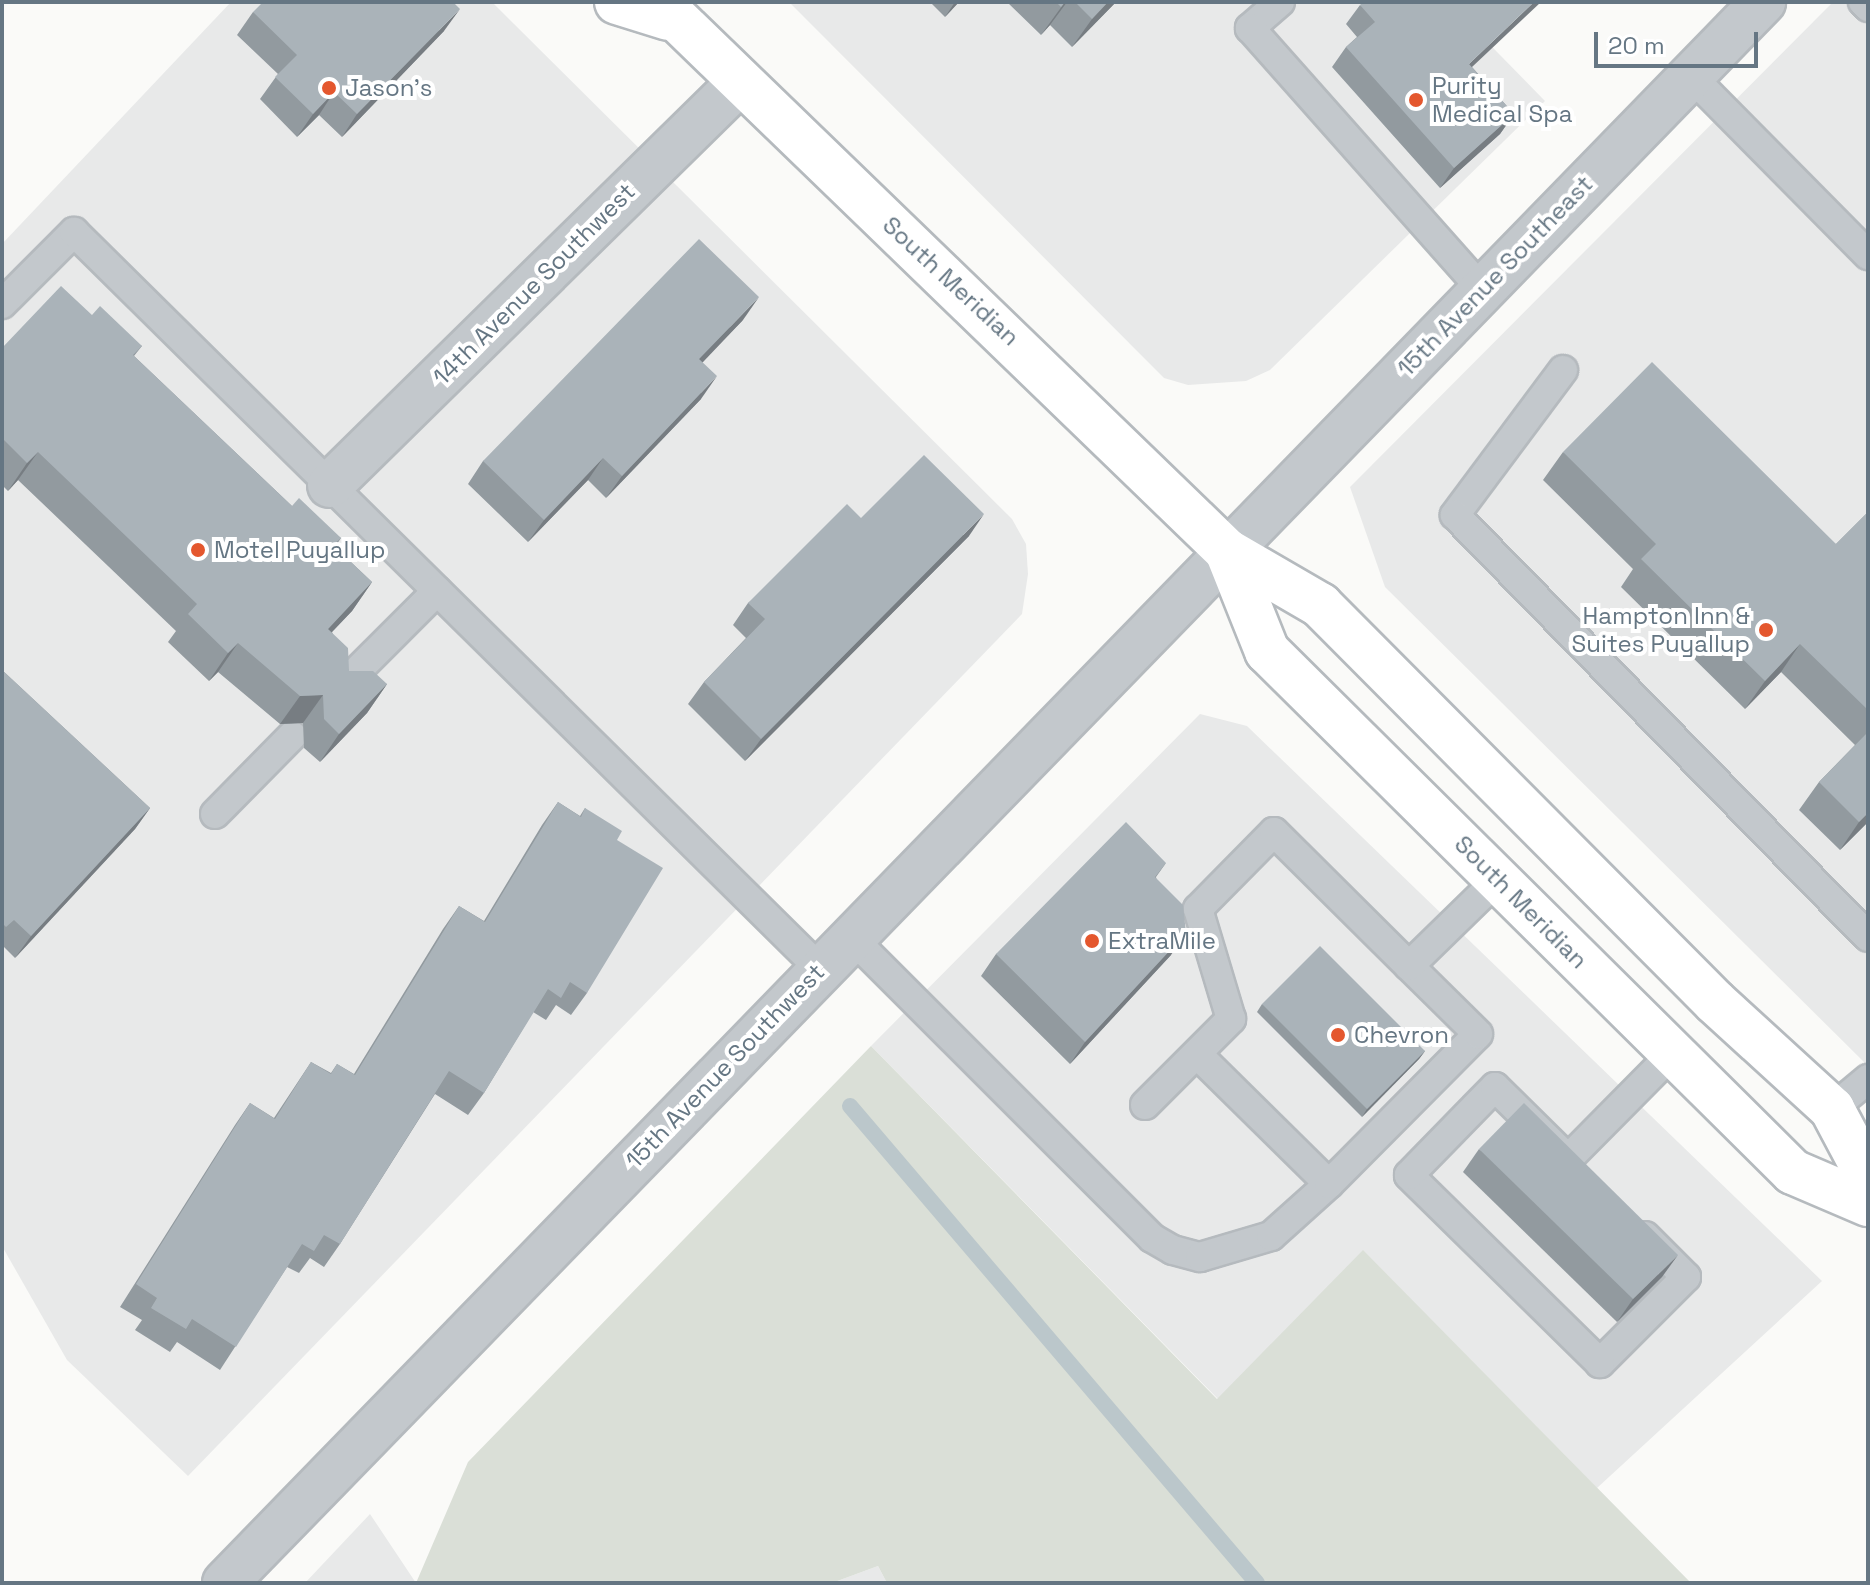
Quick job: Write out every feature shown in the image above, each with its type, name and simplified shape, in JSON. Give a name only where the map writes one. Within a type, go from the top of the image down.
[{"type":"main road","name":"South Meridian","points":[[617,2],[670,7],[738,84],[999,324],[1227,551],[1320,605],[1715,1002],[1832,1109],[1868,1177]]},
{"type":"main road","name":"South Meridian","points":[[1227,551],[1267,651],[1793,1172],[1868,1204]]},
{"type":"street","name":"15th Avenue Southeast","points":[[1227,551],[1691,76],[1754,5]]},
{"type":"street","name":"14th Avenue Southwest","points":[[330,485],[738,84]]},
{"type":"street","name":"15th Avenue Southwest","points":[[225,1583],[1227,551]]},
{"type":"lane","points":[[1280,2],[1250,28],[1482,289]]},
{"type":"lane","points":[[1863,2],[1868,7]]},
{"type":"lane","points":[[1691,76],[1868,255]]},
{"type":"lane","points":[[2,304],[74,232],[819,968]]},
{"type":"lane","points":[[1563,370],[1455,515],[1868,937]]},
{"type":"lane","points":[[341,687],[437,591]]},
{"type":"lane","points":[[215,814],[292,736]]},
{"type":"lane","points":[[850,936],[1152,1238],[1173,1250],[1200,1257],[1271,1236],[1329,1184],[1478,1034],[1274,832],[1198,909],[1231,1019],[1145,1105]]},
{"type":"lane","points":[[1409,966],[1498,879]]},
{"type":"lane","points":[[1568,1159],[1673,1053]]},
{"type":"lane","points":[[1197,1054],[1329,1184]]},
{"type":"lane","points":[[1832,1109],[1868,1079]]},
{"type":"lane","points":[[1589,1181],[1495,1087],[1409,1175],[1600,1363],[1686,1277],[1622,1213]]},
{"type":"shaded area","points":[[231,2],[492,2],[1012,519],[1026,544],[1028,574],[1022,614],[188,1476],[67,1360],[2,1246],[2,244]]},
{"type":"shaded area","points":[[789,2],[1448,2],[1545,101],[1270,370],[1246,381],[1188,385],[1164,378]]},
{"type":"shaded area","points":[[1833,2],[1868,2],[1868,1066],[1385,587],[1350,487]]},
{"type":"shaded area","points":[[1200,714],[1247,726],[1822,1281],[1597,1488],[1363,1251],[1218,1399],[871,1046]]},
{"type":"shaded area","points":[[871,1046],[1217,1399],[1363,1250],[1691,1583],[887,1583],[878,1566],[832,1583],[416,1583],[468,1462]]},
{"type":"shaded area","points":[[370,1514],[416,1583],[305,1583]]},
{"type":"shaded area","points":[[878,1566],[887,1583],[832,1583]]},
{"type":"building","name":"Jason's","points":[[263,2],[453,2],[460,9],[357,114],[334,92],[313,114],[275,77],[297,55],[253,12]]},
{"type":"building","points":[[1075,2],[1108,2],[1092,19]]},
{"type":"building","points":[[1363,2],[1534,2],[1469,64],[1514,114],[1454,168],[1346,47],[1375,22],[1360,5]]},
{"type":"building","points":[[699,239],[759,297],[699,359],[717,376],[622,476],[603,458],[544,520],[483,461]]},
{"type":"building","name":"Motel Puyallup","points":[[61,286],[92,315],[100,306],[142,346],[133,355],[292,506],[299,498],[341,538],[333,545],[372,582],[328,629],[348,648],[349,671],[373,671],[387,684],[339,734],[324,719],[323,695],[300,696],[238,643],[228,653],[188,614],[197,604],[38,452],[27,463],[2,438],[2,348]]},
{"type":"building","name":"Hampton Inn & Suites Puyallup","points":[[1652,362],[1836,544],[1868,512],[1868,710],[1800,644],[1765,681],[1641,559],[1656,544],[1563,452]]},
{"type":"building","points":[[924,455],[984,514],[761,739],[704,682],[765,619],[748,603],[847,504],[861,518]]},
{"type":"building","points":[[2,670],[150,808],[31,936],[14,920],[6,927],[2,923]]},
{"type":"building","points":[[1868,732],[1868,813],[1859,822],[1819,782]]},
{"type":"building","points":[[558,802],[581,817],[585,808],[622,831],[617,840],[663,868],[587,993],[570,982],[561,998],[548,989],[484,1093],[449,1071],[340,1244],[324,1235],[314,1251],[302,1244],[236,1347],[192,1319],[186,1329],[151,1308],[157,1298],[136,1284],[250,1103],[275,1119],[311,1062],[331,1074],[337,1064],[355,1075],[459,906],[485,922]]},
{"type":"building","name":"ExtraMile","points":[[1126,822],[1166,863],[1155,877],[1183,905],[1186,933],[1085,1042],[996,954]]},
{"type":"building","name":"Chevron","points":[[1320,946],[1425,1051],[1367,1109],[1262,1004]]},
{"type":"building","points":[[1524,1103],[1678,1255],[1633,1299],[1479,1149]]},
{"type":"waterway","points":[[850,1106],[1257,1583]]},
{"type":"place","name":"Jason's","points":[[329,88]]},
{"type":"place","name":"Purity Medical Spa","points":[[1416,100]]},
{"type":"place","name":"Motel Puyallup","points":[[198,550]]},
{"type":"place","name":"Hampton Inn & Suites Puyallup","points":[[1766,630]]},
{"type":"place","name":"ExtraMile","points":[[1092,941]]},
{"type":"place","name":"Chevron","points":[[1338,1035]]}]
